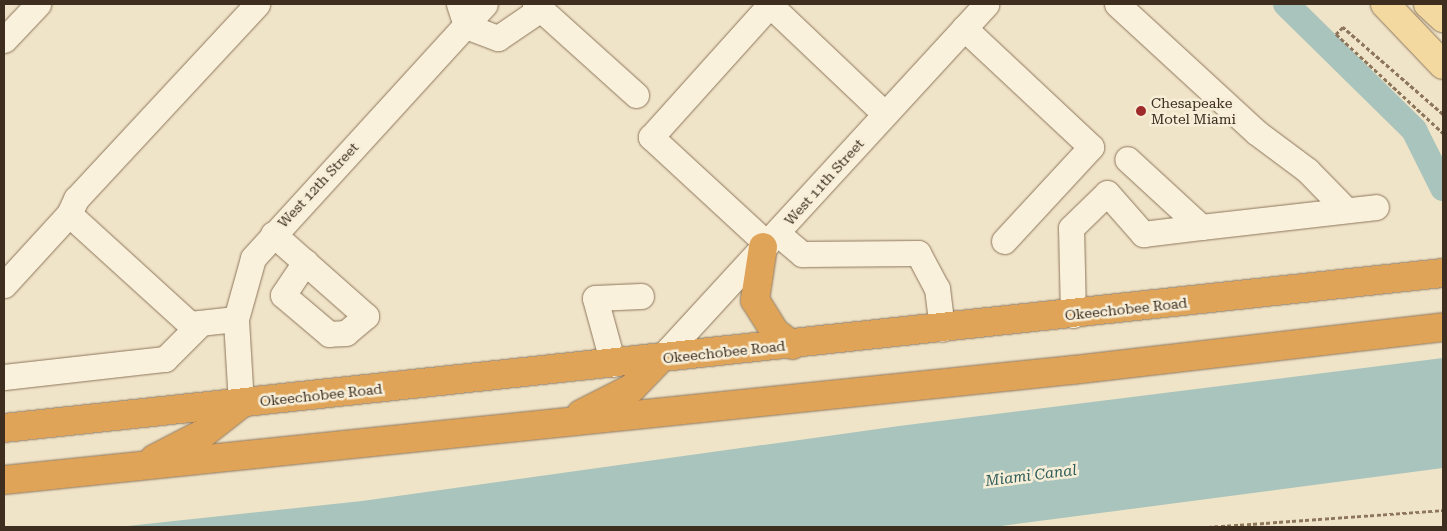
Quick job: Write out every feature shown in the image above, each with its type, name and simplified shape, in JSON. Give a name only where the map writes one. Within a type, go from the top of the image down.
[{"type":"highway","points":[[769,241],[755,300],[776,333],[792,345]]},
{"type":"highway","name":"Okeechobee Road","points":[[4,428],[1073,315],[1443,273]]},
{"type":"highway","points":[[4,480],[567,422],[1443,327]]},
{"type":"highway","points":[[567,422],[632,388],[660,359]]},
{"type":"highway","points":[[142,465],[204,433],[241,404]]},
{"type":"main road","points":[[1385,4],[1443,65]]},
{"type":"main road","points":[[1428,4],[1443,18]]},
{"type":"street","points":[[5,36],[38,4]]},
{"type":"street","points":[[4,285],[69,214],[76,199],[257,4]]},
{"type":"street","name":"West 12th Street","points":[[241,404],[236,319],[253,258],[463,15],[485,4]]},
{"type":"street","name":"West 11th Street","points":[[660,359],[986,4]]},
{"type":"street","points":[[1117,4],[1346,210]]},
{"type":"street","points":[[885,114],[770,5],[651,138],[769,241],[802,254],[918,253],[937,288],[942,329]]},
{"type":"street","points":[[463,15],[498,38],[537,7],[636,95]]},
{"type":"street","points":[[964,28],[1091,147],[1004,241]]},
{"type":"street","points":[[1127,159],[1201,227]]},
{"type":"street","points":[[1073,315],[1071,228],[1107,193],[1143,234],[1376,207]]},
{"type":"street","points":[[69,214],[190,324],[236,319]]},
{"type":"street","points":[[273,234],[366,316],[346,332],[329,334],[283,295],[304,262]]},
{"type":"street","points":[[613,364],[595,298],[641,296]]},
{"type":"street","points":[[4,377],[165,359],[201,323]]},
{"type":"path","points":[[1443,114],[1343,27],[1336,34],[1443,132]]},
{"type":"path","points":[[1208,527],[1443,510]]},
{"type":"water","name":"Miami Canal","points":[[1443,358],[1443,468],[994,527],[118,527],[362,501],[899,426]]},
{"type":"waterway","points":[[1286,4],[1414,130],[1443,188]]},
{"type":"place","name":"Chesapeake Motel Miami","points":[[1141,111]]}]
